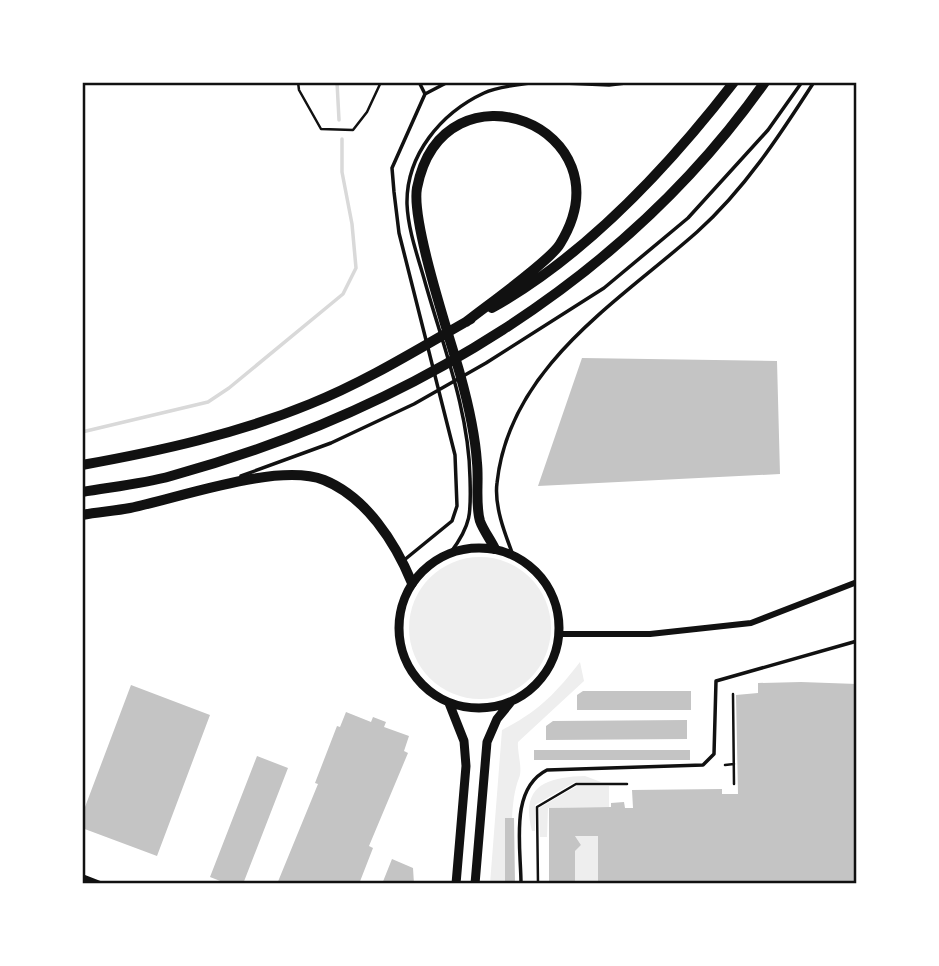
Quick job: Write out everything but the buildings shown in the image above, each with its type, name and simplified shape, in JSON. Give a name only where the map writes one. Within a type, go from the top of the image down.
[{"type":"highway","points":[[82,465],[163,451],[310,404],[392,365],[523,291],[598,231],[702,123],[734,82]]},
{"type":"highway","points":[[82,492],[169,477],[320,428],[405,388],[477,348],[542,304],[611,249],[682,183],[722,138],[765,82]]},
{"type":"highway","points":[[466,322],[559,247],[576,211],[575,174],[560,144],[534,123],[506,115],[481,116],[459,124],[439,140],[425,161],[416,191],[432,287],[468,420],[480,521],[495,549]]},
{"type":"highway","points":[[82,514],[129,508],[213,488],[294,474],[322,479],[346,492],[373,517],[404,561],[412,583]]},
{"type":"main road","points":[[466,548],[495,549],[513,555],[533,569],[548,587],[557,610],[559,634],[554,656],[544,675],[530,691],[511,702],[491,708],[470,708],[449,703],[429,691],[412,673],[402,652],[398,628],[402,604],[412,583],[436,559],[451,552],[466,548]]},
{"type":"main road","points":[[475,884],[486,742],[497,719],[511,702]]},
{"type":"main road","points":[[449,703],[464,741],[466,766],[456,884]]},
{"type":"street","points":[[559,634],[650,634],[751,623],[857,582]]},
{"type":"street","points":[[82,877],[100,884]]},
{"type":"lane","points":[[419,82],[425,94]]},
{"type":"lane","points":[[404,561],[452,521],[457,506],[455,455],[399,233],[392,168],[425,94],[448,82]]},
{"type":"lane","points":[[432,287],[407,204],[413,163],[442,120],[485,92],[536,82]]},
{"type":"lane","points":[[541,82],[608,85],[634,82]]},
{"type":"lane","points":[[213,488],[331,443],[414,404],[486,363],[604,288],[688,218],[768,130],[802,82]]},
{"type":"lane","points":[[513,555],[503,526],[496,484],[509,436],[530,391],[562,349],[609,304],[699,230],[774,145],[814,82]]},
{"type":"lane","points":[[451,552],[465,534],[471,517],[468,420]]},
{"type":"lane","points":[[521,884],[520,813],[526,786],[537,775],[547,770],[703,765],[713,754],[716,681],[857,641]]},
{"type":"path","points":[[298,82],[299,90],[321,129],[353,130],[367,112],[381,82]]},
{"type":"path","points":[[733,694],[734,784]]},
{"type":"path","points":[[724,765],[734,764]]},
{"type":"path","points":[[538,884],[537,807],[576,784],[627,784]]},
{"type":"shaded area","points":[[480,557],[507,562],[530,578],[546,601],[551,628],[546,655],[530,678],[507,694],[480,699],[453,694],[430,678],[414,655],[409,628],[414,601],[430,578],[453,562]]},
{"type":"shaded area","points":[[580,662],[584,681],[518,742],[520,774],[512,818],[505,819],[505,884],[490,884],[502,730],[546,701]]},
{"type":"shaded area","points":[[585,776],[601,782],[575,782],[535,805],[535,831],[532,831],[530,804],[539,787],[559,779]]},
{"type":"shaded area","points":[[577,786],[609,786],[609,807],[548,808],[547,837],[540,837],[539,808]]},
{"type":"shaded area","points":[[575,836],[598,836],[598,884],[575,884],[575,851],[581,845]]},
{"type":"waterway","points":[[337,82],[339,120]]},
{"type":"waterway","points":[[82,432],[208,402],[229,388],[343,294],[356,268],[352,224],[342,172],[342,139]]}]
